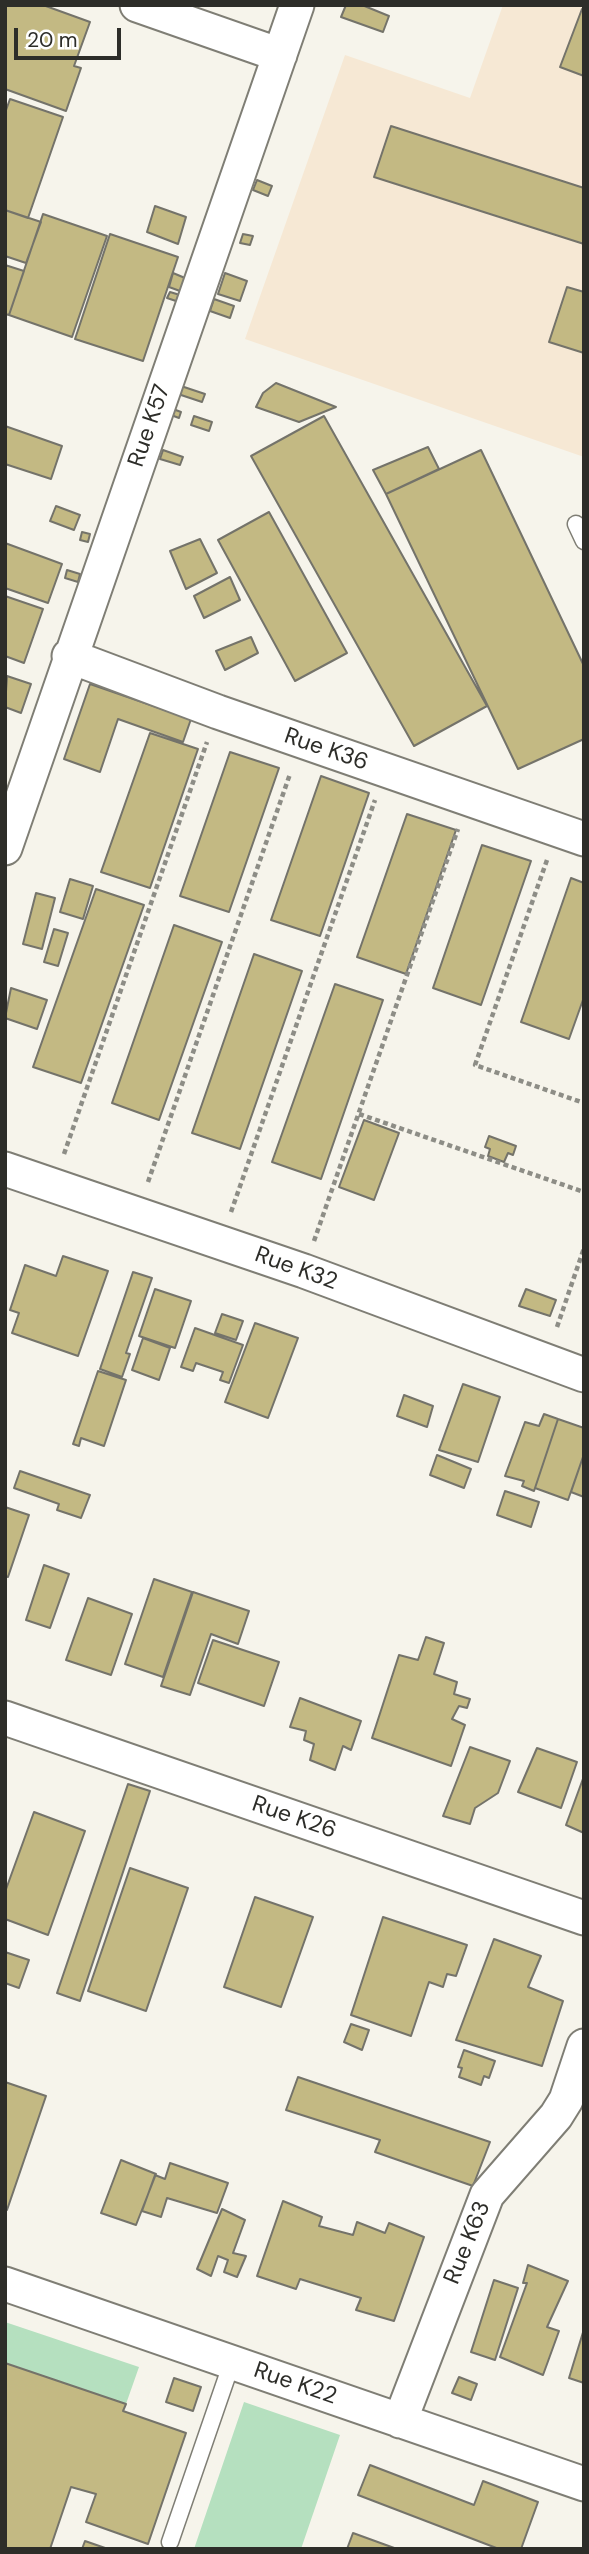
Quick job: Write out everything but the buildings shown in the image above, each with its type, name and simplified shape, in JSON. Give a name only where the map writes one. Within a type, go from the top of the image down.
[{"type":"street","points":[[137,5],[280,55]]},
{"type":"street","name":"Rue K57","points":[[5,848],[69,656],[297,5]]},
{"type":"street","name":"Rue K36","points":[[69,656],[218,712],[570,835]]},
{"type":"street","name":"Rue K32","points":[[5,1169],[304,1271],[584,1375]]},
{"type":"street","name":"Rue K26","points":[[5,1718],[584,1918]]},
{"type":"street","name":"Rue K63","points":[[400,2421],[486,2196],[556,2116],[566,2100],[584,2046]]},
{"type":"street","name":"Rue K22","points":[[5,2284],[584,2484]]},
{"type":"lane","points":[[576,524],[584,541]]},
{"type":"lane","points":[[170,2542],[232,2362]]},
{"type":"path","points":[[53,1184],[218,712]]},
{"type":"path","points":[[137,1213],[301,741]]},
{"type":"path","points":[[221,1242],[385,771]]},
{"type":"path","points":[[304,1271],[469,800]]},
{"type":"path","points":[[570,835],[475,1065],[584,1103]]},
{"type":"path","points":[[359,1114],[584,1192]]},
{"type":"path","points":[[545,1361],[584,1248]]},
{"type":"shaded area","points":[[503,5],[584,5],[584,457],[245,339],[345,55],[470,98]]},
{"type":"green space","points":[[5,2322],[139,2367],[126,2404],[5,2363]]},
{"type":"green space","points":[[244,2402],[340,2435],[301,2549],[194,2549]]}]
